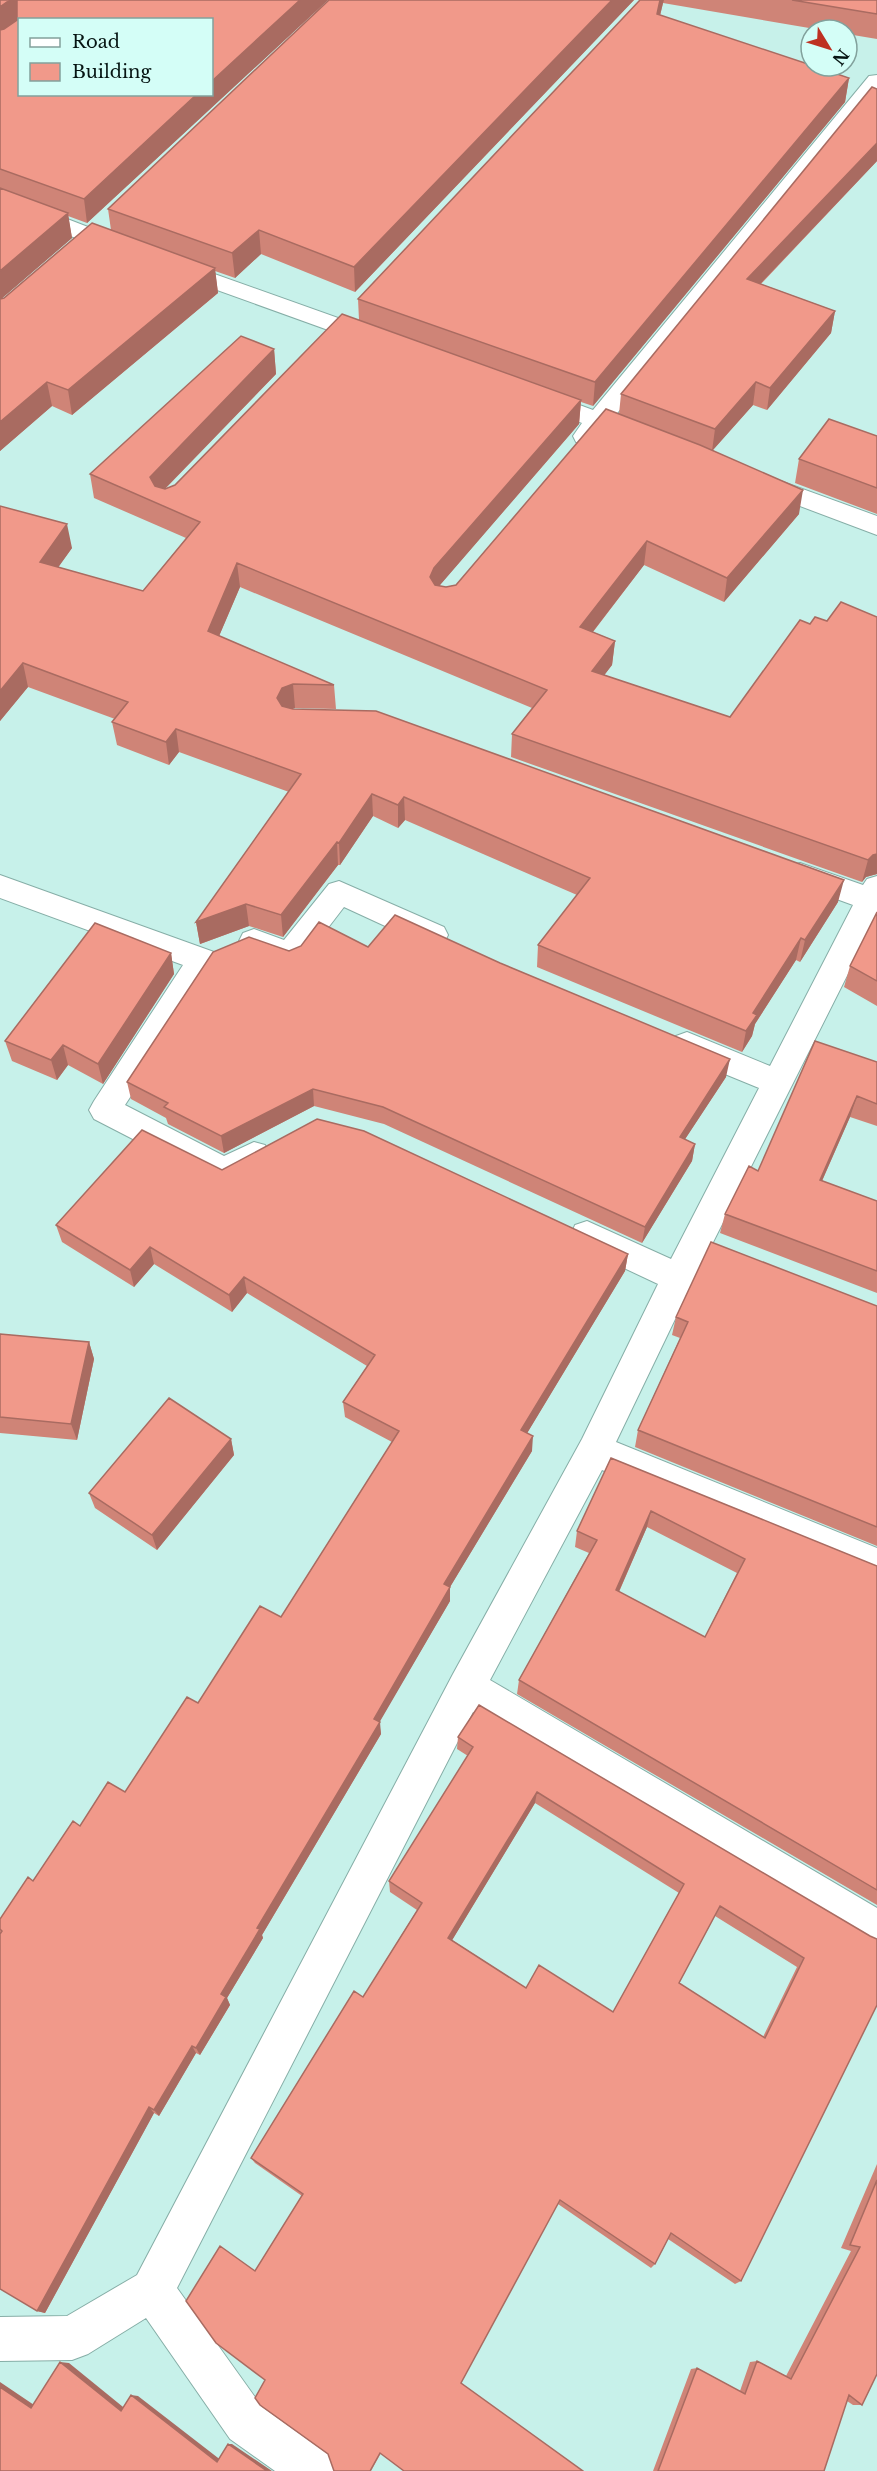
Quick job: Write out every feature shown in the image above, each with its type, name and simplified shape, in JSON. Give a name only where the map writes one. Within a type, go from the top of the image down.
[{"type":"street","points":[[568,456],[877,81]]},
{"type":"street","points":[[0,200],[153,259],[393,345]]},
{"type":"street","points":[[512,389],[666,446]]},
{"type":"street","points":[[744,475],[877,526]]},
{"type":"street","points":[[0,2339],[72,2338],[152,2290],[466,1687],[594,1450],[678,1278],[713,1247],[779,1083],[809,1047],[874,893],[771,863]]},
{"type":"street","points":[[0,886],[203,960]]},
{"type":"street","points":[[274,1143],[224,1172],[105,1110],[203,960],[250,939],[290,955],[339,892],[457,946]]},
{"type":"street","points":[[661,1034],[779,1083]]},
{"type":"street","points":[[562,1224],[678,1278]]},
{"type":"street","points":[[594,1450],[877,1565]]},
{"type":"street","points":[[466,1687],[877,1930]]},
{"type":"street","points":[[152,2290],[246,2423],[314,2471]]},
{"type":"building","points":[[0,0],[16,0],[0,7]]},
{"type":"building","points":[[17,0],[300,0],[213,80],[213,18],[18,18],[18,96],[195,96],[84,199],[0,169],[0,30],[17,20]]},
{"type":"building","points":[[329,0],[612,0],[354,267],[259,230],[232,253],[108,209]]},
{"type":"building","points":[[640,0],[660,0],[657,14],[799,61],[799,78],[849,78],[595,382],[358,299]]},
{"type":"building","points":[[792,0],[877,0],[877,14]]},
{"type":"building","points":[[872,87],[877,89],[877,143],[747,279],[835,311],[770,388],[756,382],[715,429],[621,394]]},
{"type":"building","points":[[0,188],[68,213],[0,271]]},
{"type":"building","points":[[92,223],[215,268],[68,390],[47,382],[0,422],[0,299]]},
{"type":"building","points":[[342,314],[581,400],[434,568],[430,577],[435,585],[446,587],[456,585],[606,409],[700,445],[803,490],[727,578],[647,541],[580,627],[615,641],[592,671],[730,717],[800,620],[810,624],[815,617],[827,621],[841,602],[877,617],[877,854],[868,860],[512,734],[547,690],[237,563],[208,631],[334,685],[293,684],[282,688],[277,698],[282,706],[293,709],[376,711],[844,880],[805,940],[801,938],[753,1013],[757,1015],[746,1031],[538,945],[590,878],[404,797],[398,805],[372,794],[339,843],[337,842],[281,915],[246,904],[196,922],[301,774],[176,729],[166,742],[112,722],[128,702],[23,663],[0,691],[0,506],[67,524],[40,562],[143,591],[200,522],[90,474],[241,336],[274,349],[150,477],[155,486],[165,489],[175,485]]},
{"type":"building","points":[[829,419],[877,436],[877,488],[799,459]]},
{"type":"building","points":[[877,912],[877,981],[850,966]]},
{"type":"building","points":[[395,915],[500,963],[730,1059],[680,1137],[695,1144],[645,1227],[383,1107],[313,1089],[221,1136],[164,1107],[168,1103],[127,1082],[213,952],[249,937],[289,951],[301,946],[319,922],[368,947]]},
{"type":"building","points":[[95,923],[171,953],[98,1064],[63,1045],[51,1060],[5,1041]]},
{"type":"building","points":[[815,1041],[877,1062],[877,1104],[857,1096],[820,1180],[877,1201],[877,1271],[725,1214],[749,1166],[758,1171]]},
{"type":"building","points":[[317,1119],[364,1131],[628,1254],[521,1430],[533,1436],[444,1584],[450,1587],[374,1719],[380,1722],[257,1928],[260,1929],[221,1994],[226,1997],[196,2048],[192,2046],[154,2110],[149,2107],[37,2311],[0,2289],[0,1934],[2,1931],[0,1919],[28,1877],[33,1881],[73,1821],[80,1826],[108,1782],[125,1792],[187,1697],[198,1703],[260,1606],[281,1617],[399,1431],[343,1402],[375,1355],[244,1277],[229,1295],[150,1247],[130,1270],[56,1225],[142,1130],[222,1170]]},
{"type":"building","points":[[711,1242],[877,1306],[877,1527],[638,1430],[688,1322],[676,1317]]},
{"type":"building","points":[[0,1334],[89,1342],[71,1424],[0,1417]]},
{"type":"building","points":[[169,1398],[231,1439],[152,1535],[89,1493]]},
{"type":"building","points":[[611,1458],[877,1566],[877,1890],[519,1680],[597,1540],[577,1531]],"holes":[[[651,1511],[745,1559],[705,1637],[616,1590]]]},
{"type":"building","points":[[479,1705],[877,1939],[877,2005],[741,2281],[671,2233],[655,2264],[560,2200],[461,2383],[583,2471],[404,2471],[380,2453],[370,2471],[334,2471],[328,2454],[260,2405],[255,2398],[265,2380],[216,2343],[186,2301],[220,2246],[255,2271],[303,2194],[251,2158],[354,1991],[363,1997],[422,1903],[389,1881],[473,1747],[458,1737]],"holes":[[[537,1792],[684,1884],[613,2012],[539,1965],[526,1988],[448,1938]],[[720,1906],[804,1958],[765,2038],[679,1983]]]},
{"type":"building","points":[[877,2180],[877,2374],[862,2405],[849,2395],[824,2471],[658,2471],[697,2368],[745,2394],[757,2361],[791,2379],[860,2247],[850,2245]]},
{"type":"building","points":[[60,2362],[121,2411],[131,2395],[217,2462],[228,2444],[267,2471],[0,2471],[0,2387],[31,2408]]}]
